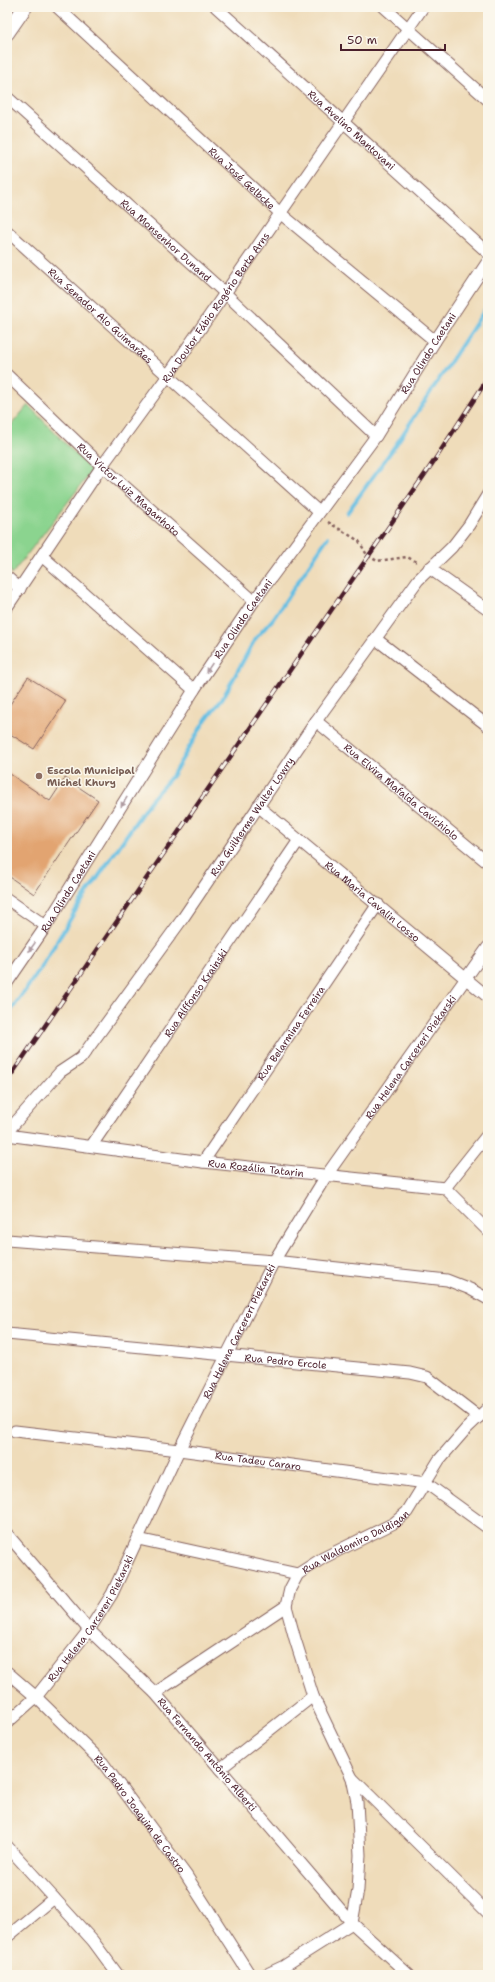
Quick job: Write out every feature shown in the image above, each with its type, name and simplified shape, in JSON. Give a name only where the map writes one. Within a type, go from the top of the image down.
[{"type":"street","points":[[7,33],[25,7]]},
{"type":"street","name":"Rua José Gelbcke","points":[[57,7],[280,213],[435,341]]},
{"type":"street","name":"Rua Avelino Mantovani","points":[[216,7],[488,253]]},
{"type":"street","points":[[384,7],[488,100]]},
{"type":"street","name":"Rua Doutor Fábio Rogério Berto Arns","points":[[7,607],[43,557],[102,466],[167,377],[423,7]]},
{"type":"street","name":"Rua Monsenhor Dunand","points":[[7,97],[225,293],[376,436]]},
{"type":"street","name":"Rua Senador Alo Guimarães","points":[[7,231],[167,377],[319,512]]},
{"type":"street","name":"Rua Olindo Caetani","points":[[7,983],[46,926],[194,690],[254,601],[376,436],[435,341],[488,261]]},
{"type":"street","name":"Rua Victor Luiz Maganhoto","points":[[7,375],[102,466],[254,601]]},
{"type":"street","name":"Rua Guilherme Walter Lowry","points":[[7,1133],[60,1072],[82,1058],[183,918],[316,721],[429,568],[452,547],[469,525],[488,494]]},
{"type":"street","points":[[43,557],[194,690]]},
{"type":"street","points":[[429,568],[488,610]]},
{"type":"street","points":[[7,577],[20,589]]},
{"type":"street","points":[[376,639],[488,726]]},
{"type":"street","name":"Rua Elvira Mafalda Cavichiolo","points":[[316,721],[488,863]]},
{"type":"street","name":"Rua Maria Cavalin Losso","points":[[258,806],[378,904],[488,997]]},
{"type":"street","name":"Rua Alffonso Krainski","points":[[92,1146],[299,840]]},
{"type":"street","points":[[7,899],[46,926]]},
{"type":"street","name":"Rua Belarmina Ferreira","points":[[203,1162],[378,904]]},
{"type":"street","name":"Rua Helena Carcereri Piekarski","points":[[7,1723],[36,1697],[89,1630],[112,1594],[225,1355],[274,1261],[326,1176],[488,947]]},
{"type":"street","name":"Rua Rozália Tatarin","points":[[7,1133],[203,1162],[445,1188]]},
{"type":"street","points":[[488,1134],[445,1188],[488,1231]]},
{"type":"street","points":[[7,1240],[274,1261],[447,1280],[470,1289],[488,1299]]},
{"type":"street","name":"Rua Pedro Ercole","points":[[7,1334],[410,1373],[427,1377],[479,1417]]},
{"type":"street","name":"Rua Waldomiro Daldigan","points":[[286,1606],[290,1589],[298,1574],[323,1558],[394,1523],[407,1512],[439,1460],[466,1428],[488,1408]]},
{"type":"street","name":"Rua Tadeu Cararo","points":[[15,1432],[179,1450],[426,1483],[488,1528]]},
{"type":"street","name":"Rua Fernando Antônio Alberti","points":[[7,1534],[89,1630],[155,1693],[352,1923],[409,1975]]},
{"type":"street","points":[[138,1539],[298,1574]]},
{"type":"street","points":[[155,1693],[286,1606],[313,1696],[352,1778],[357,1802],[360,1855],[358,1890],[352,1923],[284,1966],[265,1975]]},
{"type":"street","name":"Rua Pedro Joaquim de Castro","points":[[7,1672],[36,1697],[103,1763],[186,1875],[250,1975]]},
{"type":"street","points":[[220,1768],[313,1696]]},
{"type":"street","points":[[352,1778],[488,1913]]},
{"type":"street","points":[[7,1846],[93,1941],[118,1975]]},
{"type":"street","points":[[7,1937],[54,1898]]},
{"type":"path","points":[[327,521],[359,541],[367,555],[377,561],[407,557],[429,568]]},
{"type":"green space","points":[[28,405],[92,471],[12,574],[7,565],[7,430]]},
{"type":"building","points":[[28,677],[66,701],[34,749],[7,732],[7,709]]},
{"type":"building","points":[[7,772],[50,801],[65,778],[98,800],[34,894],[7,875]]},
{"type":"waterway","points":[[347,513],[397,443],[488,305]]},
{"type":"waterway","points":[[7,1016],[41,968],[77,908],[150,801],[172,776],[206,719],[224,696],[255,639],[273,619],[328,537]]},
{"type":"railway","points":[[7,1081],[434,461],[488,378]]},
{"type":"place","name":"Escola Municipal Michel Khury","points":[[39,776]]}]
